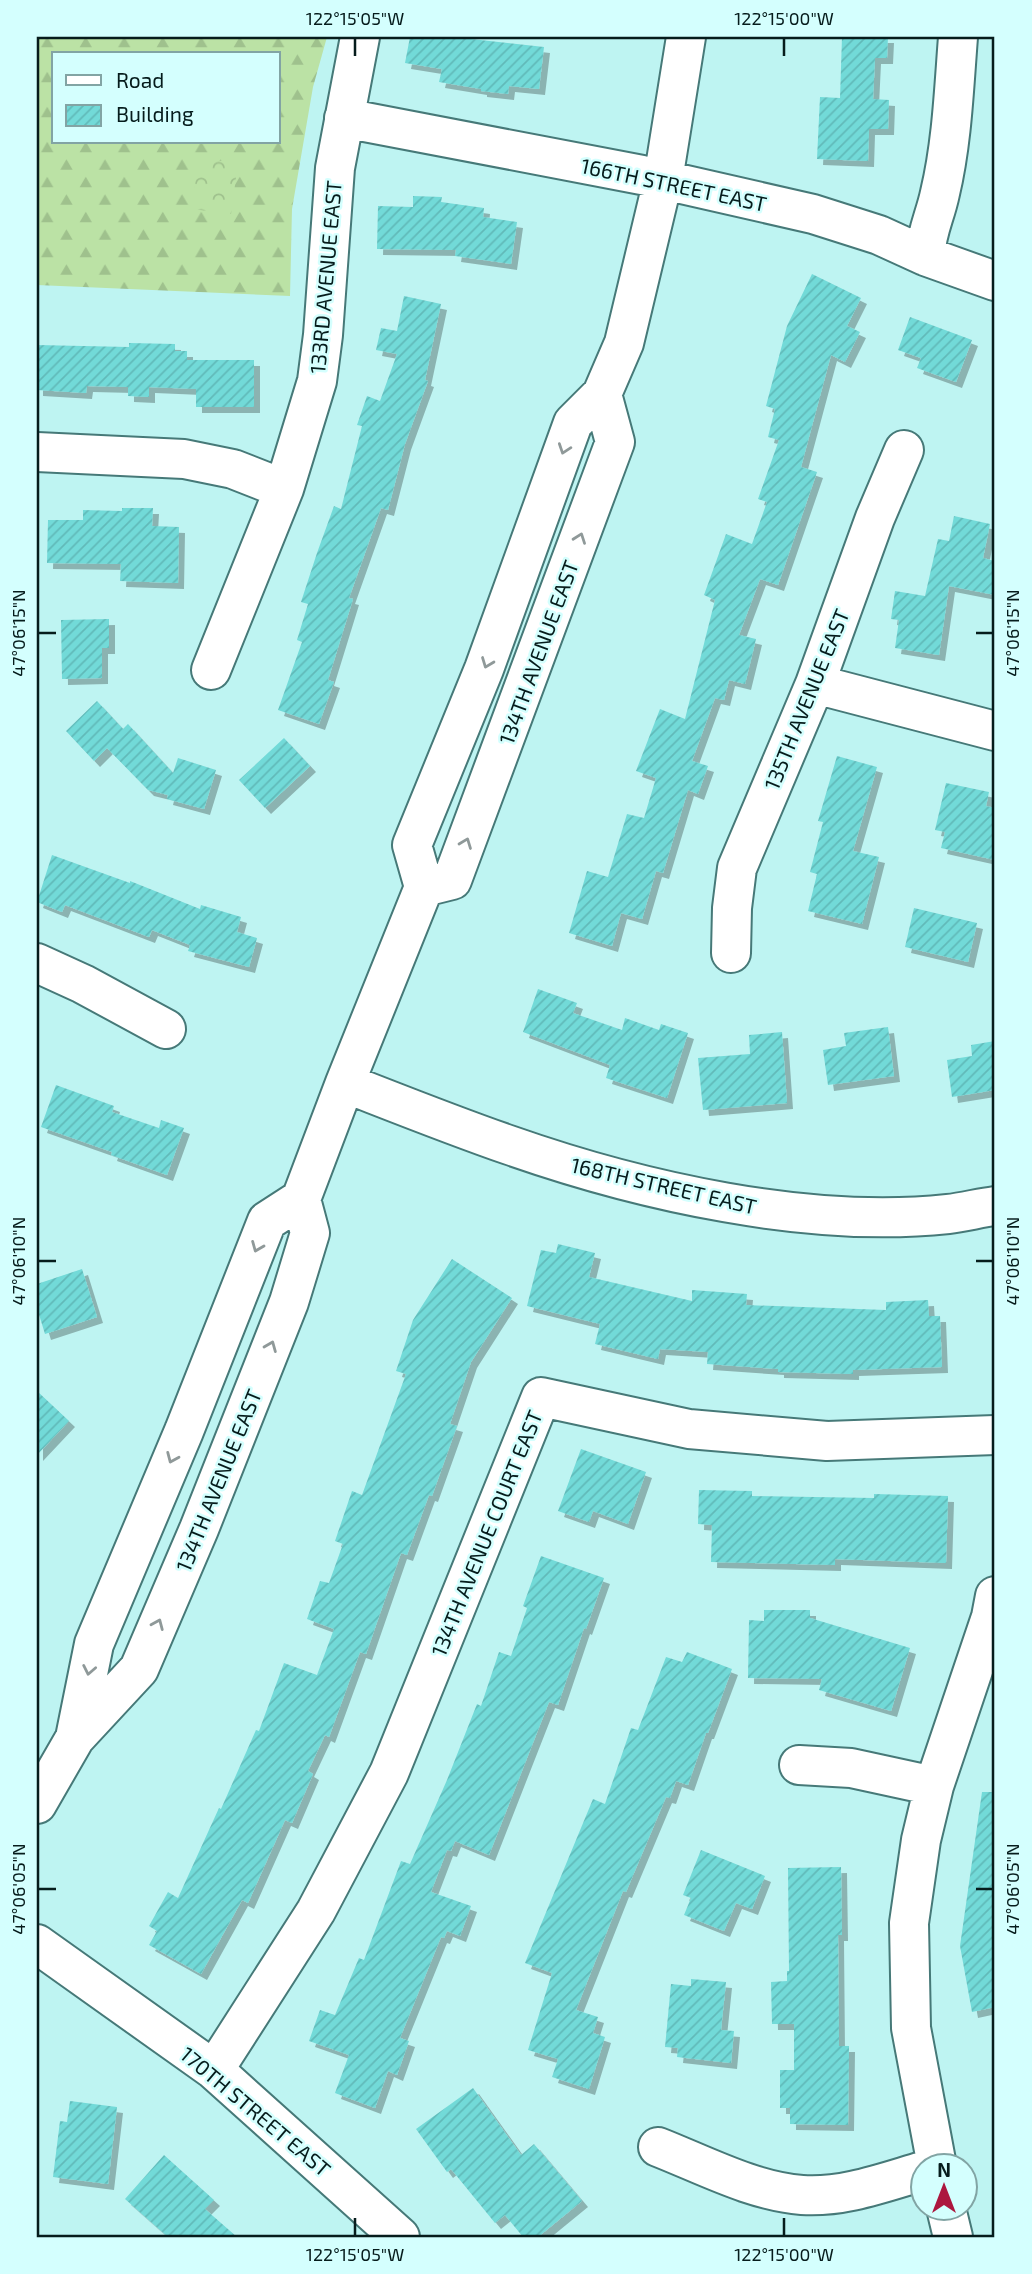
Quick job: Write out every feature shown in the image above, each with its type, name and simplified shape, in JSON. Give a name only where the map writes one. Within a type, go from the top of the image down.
[{"type":"street","name":"133RD AVENUE EAST","points":[[211,670],[284,489],[317,381],[323,335],[335,168],[360,37]]},
{"type":"street","name":"134TH AVENUE EAST","points":[[37,1804],[75,1738],[139,1669],[199,1529],[289,1301],[306,1216],[345,1083],[424,887],[412,845],[484,669],[573,423],[602,394],[624,343],[663,180],[686,37]]},
{"type":"street","points":[[925,256],[927,232],[940,193],[958,37]]},
{"type":"street","name":"166TH STREET EAST","points":[[344,118],[663,180],[813,214],[879,235],[925,256],[995,281]]},
{"type":"street","name":"135TH AVENUE EAST","points":[[731,953],[732,908],[737,868],[815,684],[875,518],[904,450]]},
{"type":"street","points":[[37,452],[184,459],[233,469],[284,489]]},
{"type":"street","points":[[815,684],[995,731]]},
{"type":"street","points":[[37,963],[83,984],[166,1029]]},
{"type":"street","name":"168TH STREET EAST","points":[[345,1083],[510,1146],[617,1178],[716,1200],[784,1211],[857,1216],[947,1214],[995,1207]]},
{"type":"street","name":"134TH AVENUE EAST","points":[[75,1738],[94,1644],[184,1431],[267,1222],[306,1216]]},
{"type":"street","name":"134TH AVENUE COURT EAST","points":[[214,2070],[316,1911],[389,1773],[541,1397],[689,1429],[827,1441],[995,1435]]},
{"type":"street","points":[[935,2152],[911,2028],[909,1923],[921,1840],[934,1786],[994,1610]]},
{"type":"street","points":[[799,1765],[851,1768],[934,1786]]},
{"type":"street","name":"170TH STREET EAST","points":[[37,1944],[214,2070],[400,2237]]},
{"type":"street","points":[[658,2147],[762,2188],[803,2195],[848,2192],[909,2175]]},
{"type":"green space","points":[[37,37],[327,37],[313,87],[292,209],[290,296],[37,285]]},
{"type":"green space","points":[[198,158],[238,163],[231,214],[192,209]]},
{"type":"building","points":[[410,37],[472,37],[471,39],[544,47],[539,89],[509,86],[508,94],[439,82],[442,69],[405,63]]},
{"type":"building","points":[[842,37],[888,37],[887,58],[875,58],[873,99],[889,100],[888,129],[869,129],[868,161],[817,159],[820,97],[840,98]]},
{"type":"building","points":[[413,196],[442,197],[441,202],[484,208],[483,217],[517,222],[511,264],[455,256],[456,250],[377,249],[378,206],[413,207]]},
{"type":"building","points":[[812,274],[861,298],[847,326],[860,332],[845,362],[831,355],[801,467],[817,472],[778,585],[760,579],[739,635],[756,639],[745,684],[729,680],[724,700],[715,698],[692,761],[708,766],[698,794],[688,790],[663,873],[656,871],[642,919],[621,913],[612,946],[569,933],[587,871],[608,877],[627,814],[644,818],[656,778],[636,771],[660,709],[685,719],[715,600],[704,595],[726,534],[752,544],[767,502],[758,499],[779,440],[768,437],[775,409],[766,406],[787,326]]},
{"type":"building","points":[[404,296],[441,304],[425,380],[428,381],[405,444],[388,510],[381,508],[349,598],[353,599],[328,680],[334,682],[319,724],[278,710],[302,642],[297,640],[308,604],[301,602],[334,506],[341,509],[362,426],[357,425],[367,396],[380,401],[397,354],[376,350],[381,328],[397,331]]},
{"type":"building","points":[[910,317],[972,340],[956,382],[917,368],[921,358],[898,350]]},
{"type":"building","points":[[129,343],[175,344],[175,351],[187,351],[187,360],[254,360],[254,407],[196,407],[196,389],[149,387],[149,397],[128,396],[128,387],[87,386],[86,393],[37,390],[37,345],[129,347]]},
{"type":"building","points":[[122,508],[153,508],[152,526],[179,527],[178,583],[120,581],[121,564],[47,563],[48,520],[83,520],[83,510],[122,511]]},
{"type":"building","points":[[954,516],[990,524],[983,558],[995,561],[995,595],[949,586],[939,655],[895,648],[899,620],[891,619],[895,591],[925,596],[938,539],[949,541]]},
{"type":"building","points":[[109,619],[109,648],[102,648],[102,678],[62,679],[61,620]]},
{"type":"building","points":[[97,701],[123,729],[128,724],[173,773],[178,758],[216,770],[204,809],[167,799],[168,795],[148,790],[107,748],[94,761],[66,731]]},
{"type":"building","points":[[284,738],[310,766],[265,808],[239,780]]},
{"type":"building","points":[[837,756],[877,767],[853,851],[879,857],[862,924],[808,911],[817,874],[810,872],[823,822],[818,821]]},
{"type":"building","points":[[946,783],[989,792],[986,806],[995,808],[995,860],[941,848],[945,832],[935,830]]},
{"type":"building","points":[[52,855],[130,881],[200,909],[201,905],[241,917],[237,932],[257,938],[249,967],[188,951],[190,945],[152,930],[149,937],[65,905],[62,912],[37,902]]},
{"type":"building","points":[[914,908],[977,923],[968,962],[905,947]]},
{"type":"building","points":[[538,989],[577,1003],[573,1013],[622,1030],[625,1018],[659,1030],[661,1024],[688,1033],[667,1098],[606,1078],[610,1065],[523,1032]]},
{"type":"building","points":[[888,1027],[894,1076],[828,1085],[823,1050],[846,1046],[844,1033]]},
{"type":"building","points":[[782,1032],[787,1103],[703,1110],[698,1058],[750,1054],[749,1035]]},
{"type":"building","points":[[995,1041],[995,1090],[952,1097],[947,1060],[972,1056],[971,1045]]},
{"type":"building","points":[[56,1085],[114,1106],[112,1112],[159,1128],[161,1120],[184,1128],[167,1175],[41,1127]]},
{"type":"building","points":[[558,1244],[595,1253],[589,1277],[692,1301],[692,1290],[747,1294],[746,1305],[886,1310],[886,1302],[928,1300],[929,1316],[940,1316],[942,1367],[853,1370],[853,1374],[778,1372],[778,1369],[707,1364],[708,1352],[660,1349],[658,1359],[595,1344],[600,1324],[527,1306],[541,1250],[556,1253]]},
{"type":"building","points":[[452,1259],[512,1298],[471,1362],[450,1424],[457,1426],[432,1496],[429,1495],[407,1555],[401,1553],[366,1654],[360,1652],[329,1737],[325,1735],[308,1771],[313,1774],[292,1823],[285,1820],[248,1903],[242,1900],[201,1974],[149,1945],[157,1931],[149,1926],[168,1892],[178,1898],[256,1730],[259,1731],[284,1663],[317,1675],[334,1629],[307,1619],[320,1581],[329,1583],[343,1544],[335,1541],[352,1491],[362,1495],[406,1374],[396,1371],[413,1320]]},
{"type":"building","points":[[82,1269],[97,1317],[45,1334],[37,1308],[37,1284]]},
{"type":"building","points":[[37,1391],[69,1421],[37,1455]]},
{"type":"building","points":[[581,1449],[646,1472],[628,1524],[593,1511],[589,1522],[558,1511]]},
{"type":"building","points":[[699,1490],[752,1491],[752,1496],[948,1496],[946,1563],[835,1559],[835,1565],[711,1562],[712,1525],[698,1524]]},
{"type":"building","points":[[541,1556],[604,1578],[558,1705],[549,1702],[489,1855],[455,1841],[451,1851],[447,1850],[431,1892],[471,1906],[460,1936],[447,1931],[444,1938],[441,1937],[400,2038],[409,2041],[397,2075],[388,2071],[375,2108],[335,2093],[349,2055],[309,2041],[320,2010],[335,2015],[359,1958],[364,1960],[401,1861],[410,1864],[477,1704],[481,1706],[499,1652],[511,1656],[527,1608],[523,1606]]},
{"type":"building","points":[[764,1610],[810,1610],[810,1618],[910,1648],[891,1711],[819,1690],[822,1679],[748,1678],[749,1620],[764,1621]]},
{"type":"building","points":[[687,1652],[732,1669],[688,1785],[676,1781],[670,1798],[666,1797],[626,1892],[623,1891],[576,2010],[598,2017],[593,2033],[605,2037],[589,2089],[552,2077],[558,2059],[528,2050],[552,1973],[525,1963],[593,1799],[605,1804],[631,1728],[638,1730],[666,1657],[682,1662]]},
{"type":"building","points":[[982,1792],[995,1792],[995,2007],[972,2012],[960,1946]]},
{"type":"building","points":[[701,1850],[765,1876],[752,1909],[736,1903],[724,1931],[684,1915],[691,1898],[683,1895]]},
{"type":"building","points":[[841,1867],[842,1935],[838,1935],[839,2046],[849,2046],[848,2125],[790,2124],[790,2108],[780,2108],[780,2070],[794,2070],[794,2024],[772,2024],[771,1982],[787,1981],[789,1971],[788,1868]]},
{"type":"building","points":[[691,1979],[726,1982],[721,2030],[734,2031],[731,2063],[677,2057],[678,2048],[665,2047],[671,1984],[691,1986]]},
{"type":"building","points":[[473,2088],[521,2155],[534,2144],[582,2201],[538,2237],[523,2237],[505,2215],[495,2223],[451,2169],[447,2172],[416,2129]]},
{"type":"building","points":[[70,2101],[117,2107],[108,2184],[53,2177],[60,2121],[67,2122]]},
{"type":"building","points":[[164,2155],[214,2200],[205,2209],[237,2237],[168,2237],[125,2199]]}]
